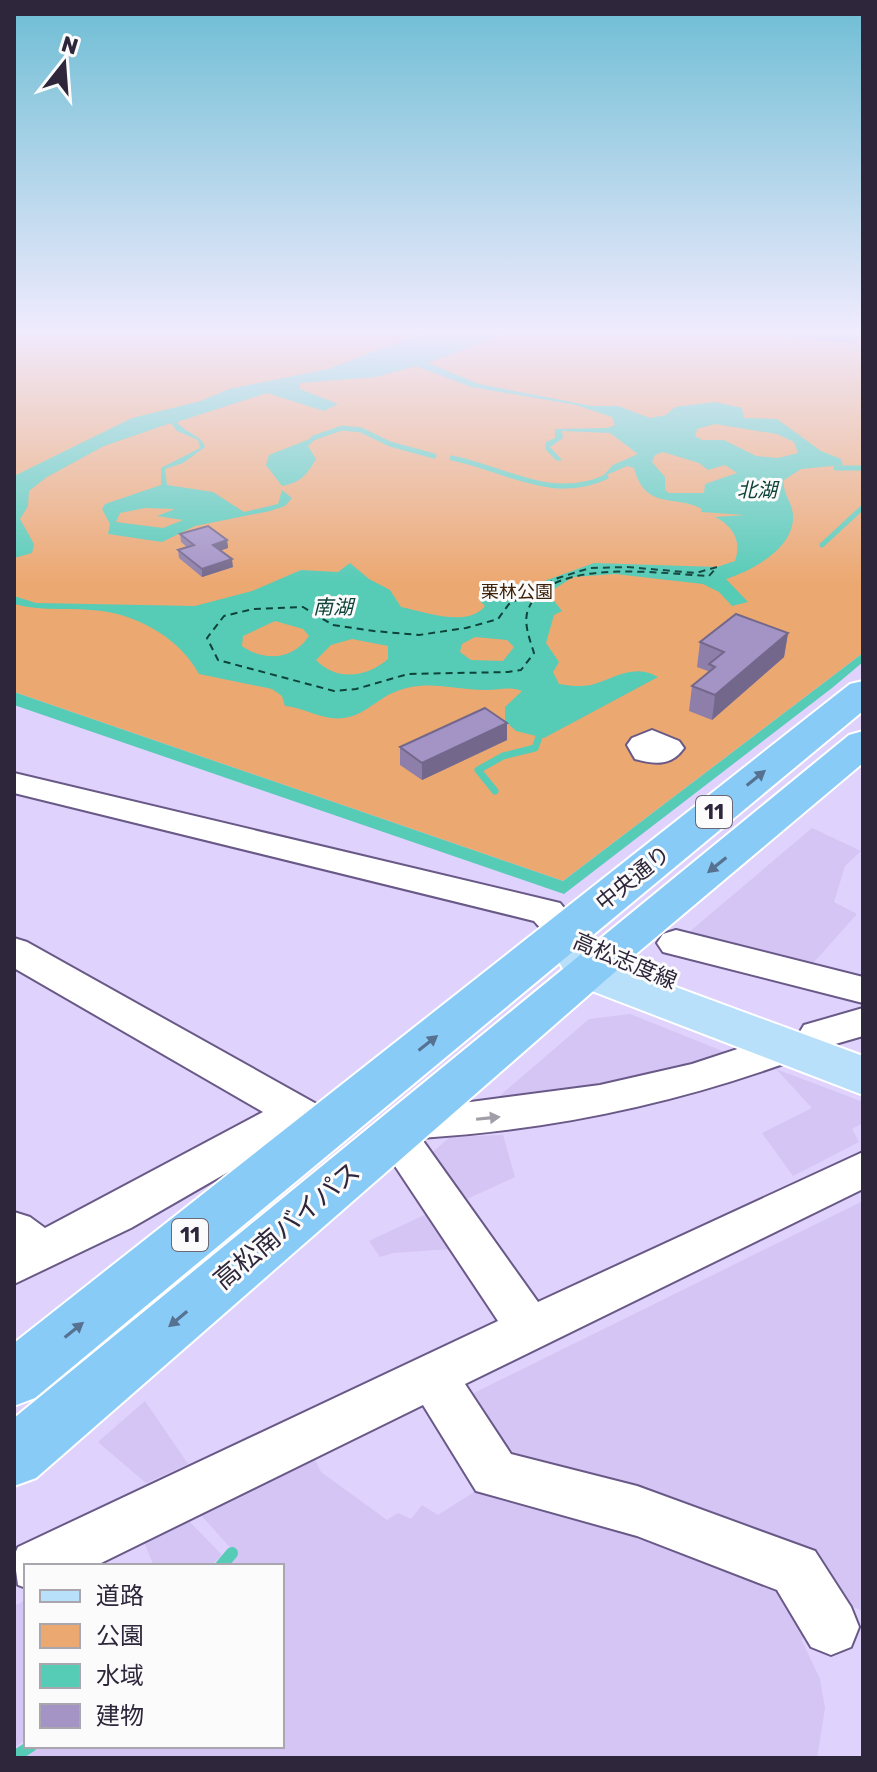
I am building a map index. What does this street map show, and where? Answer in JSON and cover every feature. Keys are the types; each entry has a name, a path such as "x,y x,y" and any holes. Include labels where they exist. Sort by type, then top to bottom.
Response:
{"highway":[{"name":"中央通り","path":"581,964 863,692"},
{"name":"中央通り","path":"323,1127 515,974 581,964 863,743"},
{"name":"高松南バイパス","path":"14,1457 403,1130 581,964"},
{"name":"11","path":"14,1379 323,1127"}],"main road":[{"name":"高松志度線","path":"581,964 800,1042 863,1076"},
{"name":"高松志度線","path":"800,1042 863,1052"}],"street":[{"path":"14,783 547,912 581,964"},
{"path":"676,943 863,990"},
{"path":"14,951 323,1127"},
{"path":"530,1329 403,1130 545,1112 597,1102 863,1022"},
{"path":"23,1249 115,1215 278,1124 323,1127"},
{"path":"41,1564 863,1169"},
{"path":"432,1375 494,1474 637,1511 796,1570 831,1627"}],"shaded area":[{"path":"812,828 861,851 845,866 834,902 857,914 807,970 681,939"},
{"path":"630,1014 730,1054 592,1096 482,1111 589,1019"},
{"path":"776,1069 863,1102 863,1123 852,1129 859,1142 793,1176 762,1133 812,1108"},
{"path":"503,1135 515,1177 454,1205 420,1163 450,1137"},
{"path":"863,1201 863,1611 507,1463 471,1405 472,1394"},
{"path":"435,1210 464,1248 393,1253 380,1257 369,1241"},
{"path":"145,1401 188,1464 146,1483 98,1442"},
{"path":"314,1458 321,1472 387,1520 398,1513 411,1519 422,1505 438,1515 482,1487 634,1528 785,1583 807,1622 802,1641 820,1679 825,1708 817,1758 20,1758 32,1748 284,1748 284,1564 226,1564 235,1553 200,1514"},
{"path":"188,1520 222,1555 212,1564 153,1564 144,1542"},
{"path":"24,1601 24,1740 14,1748 14,1606"}],"green space":[{"name":"栗林公園","path":"14,418 863,418 863,653 563,881 14,692"}],"water":[{"path":"132,418 190,418 177,422 200,440 205,447 183,463 165,469 167,485 213,492 244,512 278,504 282,490 292,498 285,506 195,526 162,542 108,534 110,524 102,509 105,504 161,485 161,468 200,448 198,440 177,431 171,423 104,446 47,477 29,491 28,506 20,519 34,544 32,553 14,558 14,476","holes":["145,508 175,509 157,516 183,520 163,528 116,522 120,513"]},
{"path":"612,418 777,419 821,451 841,459 843,465 801,469 784,480 793,515 787,538 760,563 726,579 748,602 732,606 719,592 703,584 615,574 573,577 548,593 562,611 554,615 546,643 559,662 553,672 559,684 591,685 624,673 640,671 658,677 544,738 516,731 505,721 505,707 522,691 509,688 413,687 388,695 356,715 329,718 285,706 282,696 272,689 199,674 170,640 131,618 102,611 14,604 14,596 36,603 195,606 252,591 301,570 338,572 350,563 369,579 390,590 401,607 457,617 477,613 485,606 480,601 480,594 505,585 536,584 594,563 717,567 735,561 737,547 734,535 727,525 715,517 745,515 701,512 702,509 692,505 653,496 645,490 634,468 627,466 602,477 613,465 638,454 610,433 562,431 563,438 550,447 562,460 557,461 545,449 546,442 555,438 555,429 608,428 615,425","holes":["715,424 777,434 794,442 798,453 778,458 756,456 724,440 702,440 695,436 697,429","663,452 699,463 708,470 725,465 737,473 705,484 704,493 669,493 665,490 665,477 652,462 655,455","275,621 303,629 309,636 295,650 278,656 260,655 242,646 243,636","475,637 507,640 514,647 503,661 471,660 460,652 462,644","352,639 388,646 388,659 362,673 333,672 316,660 331,645"]},
{"path":"320,435 308,446 316,459 309,470 298,480 282,486 266,465 269,455"},
{"path":"863,653 863,662 832,688 564,894 14,705 14,692 563,881"}],"building":[{"path":"208,526 227,540 213,545 232,559 202,569 178,550 194,545 180,534"},
{"path":"736,614 788,633 715,695 692,686 715,667 709,664 724,652 700,642"},
{"path":"485,708 507,723 422,763 400,747"}],"waterway":[{"path":"313,438 342,428 361,430 390,444 434,456"},
{"path":"452,458 548,485 586,484 606,477"},
{"path":"836,468 863,468"},
{"path":"822,545 863,507"},
{"path":"495,791 478,770 503,756 535,748 539,737"},
{"path":"223,1564 232,1553"},
{"path":"14,1757 28,1748"}],"ferry route":[{"path":"627,567 696,573 717,567 709,576 609,572 558,582 540,593 528,610 527,626 534,653 521,670 508,672 408,674 356,689 334,691 218,660 207,638 224,616 253,609 303,607 333,625 374,631 419,635 466,628 498,619 509,604 558,578 590,568 627,567"}],"water label":[{"name":"北湖","path":"757,490"},
{"name":"南湖","path":"333,607"}]}
